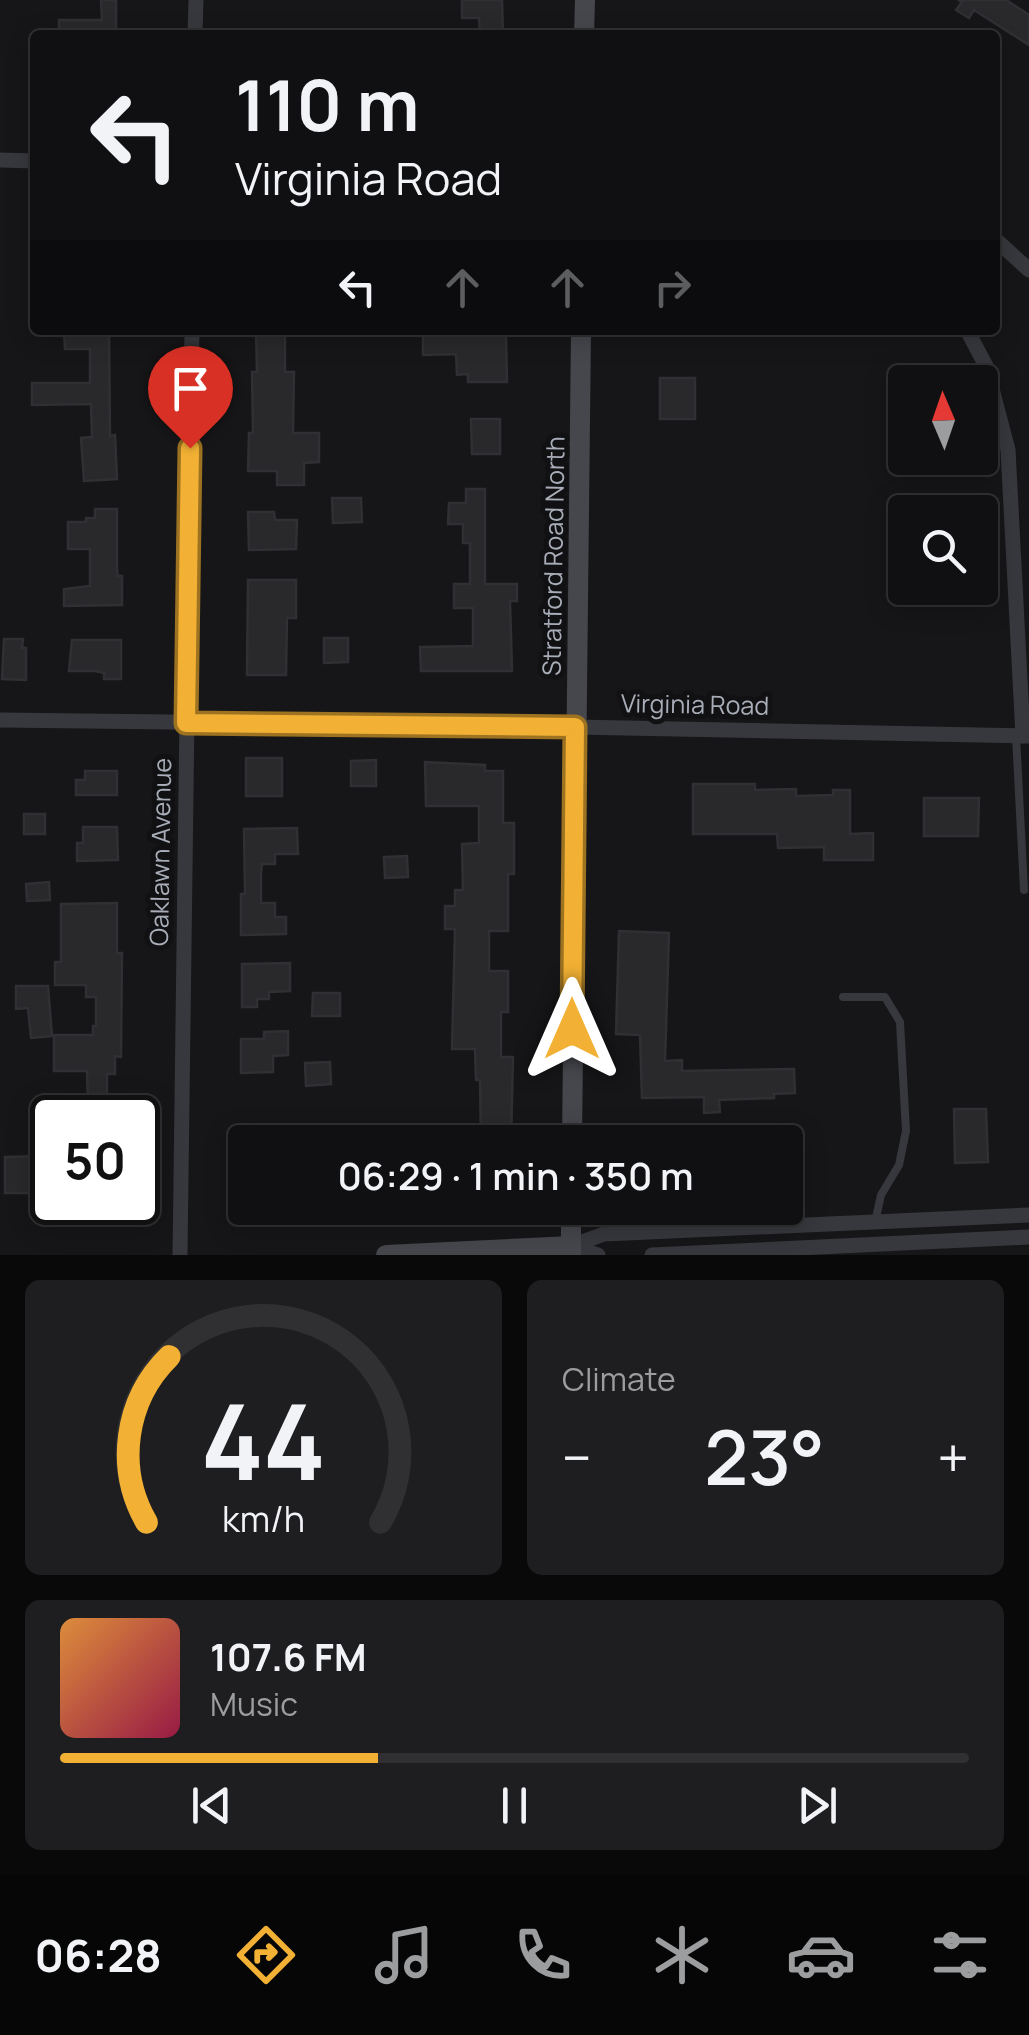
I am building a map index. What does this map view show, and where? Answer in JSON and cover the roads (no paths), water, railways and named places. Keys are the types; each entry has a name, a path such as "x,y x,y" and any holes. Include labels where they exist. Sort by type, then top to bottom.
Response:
{"main road":[{"path":"584,0 584,30"},
{"name":"Stratford Road North","path":"572,1125 581,335"},
{"path":"386,1255 571,1251 571,1225"}],"street":[{"path":"196,0 196,30"},
{"path":"0,160 30,161"},
{"path":"1000,244 1029,270"},
{"name":"Oaklawn Avenue","path":"180,1255 192,335"},
{"path":"970,335 986,366 1001,414 1012,485 1022,736"},
{"path":"1012,485 1029,483"},
{"name":"Virginia Road","path":"0,720 1022,736"},
{"path":"571,1251 604,1234 1029,1215"},
{"path":"652,1255 1029,1237"},
{"path":"571,1251 598,1255"}],"lane":[{"path":"1022,736 1024,890"},
{"path":"843,997 885,997 900,1022 906,1131 898,1164 881,1195 875,1222"}]}
